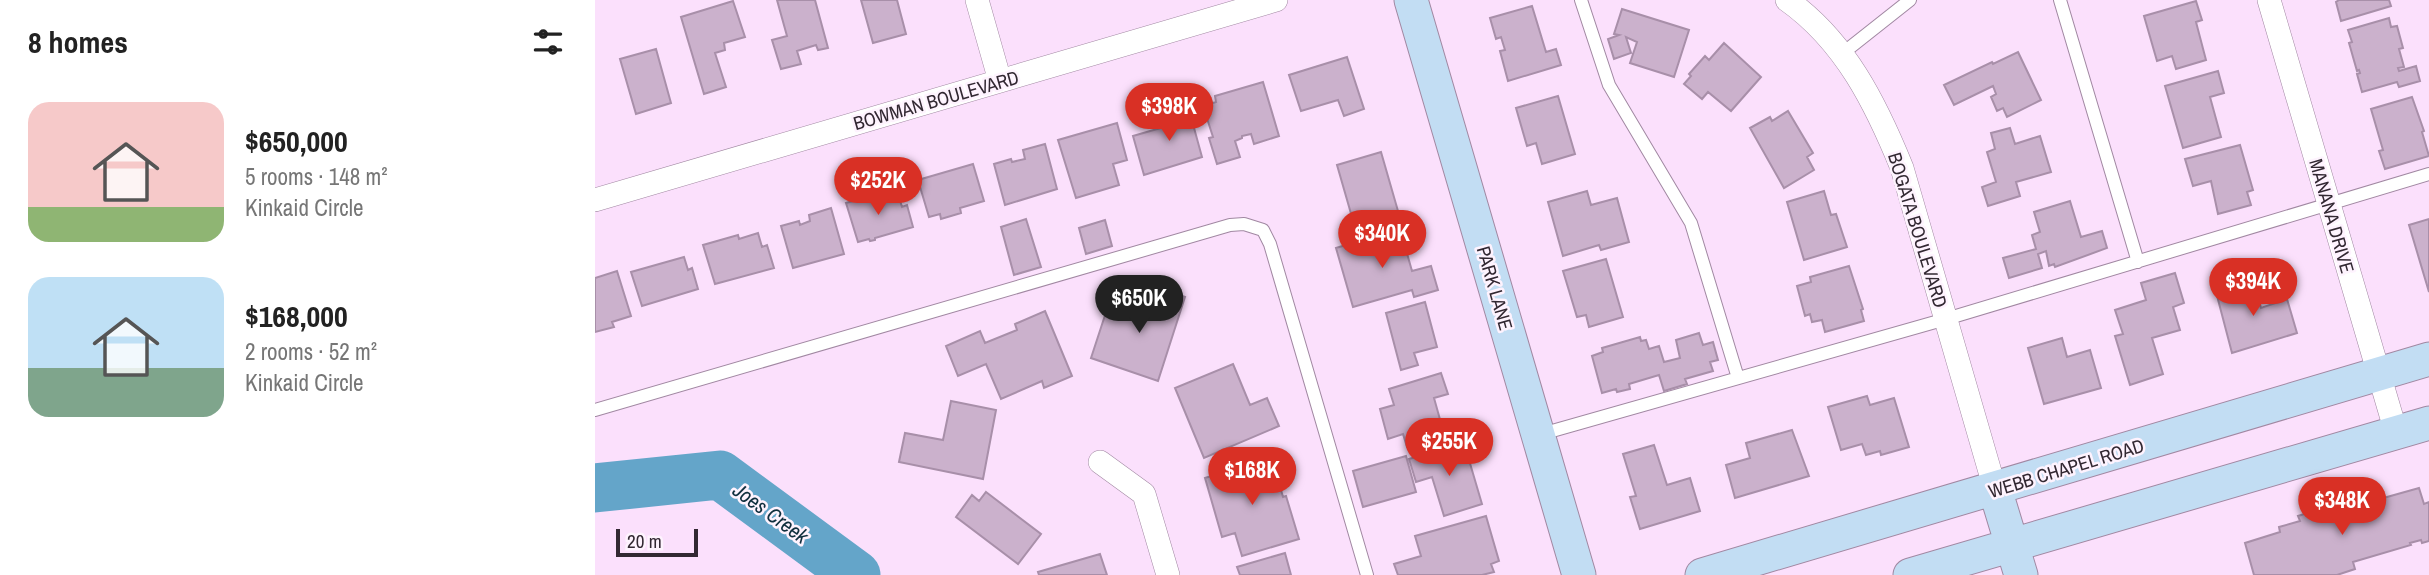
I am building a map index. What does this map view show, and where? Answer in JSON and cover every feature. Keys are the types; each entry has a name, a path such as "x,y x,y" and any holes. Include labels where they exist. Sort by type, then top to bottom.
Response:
{"main road":[{"name":"PARK LANE","path":"1411,0 1579,575"},
{"name":"WEBB CHAPEL ROAD","path":"1702,575 2429,359"},
{"path":"1910,575 2016,560 2429,423"},
{"path":"1995,489 2016,560"}],"street":[{"path":"977,0 1000,81"},
{"name":"BOWMAN BOULEVARD","path":"595,200 1276,0"},
{"name":"BOGATA BOULEVARD","path":"1787,0 1807,14 1843,52 1880,117 1902,168 1995,489"},
{"name":"MANANA DRIVE","path":"2269,0 2396,432"},
{"path":"1100,462 1144,494 1168,575"}],"lane":[{"path":"1581,0 1609,85 1691,223 1738,378"},
{"path":"1843,52 1910,0"},
{"path":"2060,0 2138,262"},
{"path":"1538,435 1946,319 2429,174"},
{"path":"595,410 1230,225 1244,224 1263,230 1270,244 1367,575"}],"building":[{"path":"777,0 815,0 828,48 818,50 816,45 797,51 801,64 781,69 772,40 787,36"},
{"path":"861,0 897,0 906,34 873,43"},
{"path":"2389,0 2391,6 2341,21 2336,2"},
{"path":"733,1 745,37 724,43 725,50 715,53 726,87 704,94 681,17"},
{"path":"2196,1 2202,20 2196,22 2206,60 2176,69 2172,56 2157,61 2144,16"},
{"path":"1532,6 1546,52 1556,49 1561,65 1508,81 1500,51 1505,50 1501,37 1496,39 1490,18"},
{"path":"1622,9 1689,30 1674,77 1630,63 1637,42 1626,37 1631,53 1614,59 1608,39 1619,35 1614,34"},
{"path":"2389,18 2391,27 2397,26 2403,48 2399,49 2404,67 2398,68 2399,71 2416,66 2420,81 2399,87 2397,82 2362,92 2357,74 2360,73 2357,71 2349,43 2352,42 2348,30"},
{"path":"1724,43 1761,77 1731,111 1708,92 1702,99 1684,84 1705,56 1709,60"},
{"path":"656,49 671,103 636,114 620,59"},
{"path":"2018,52 2041,100 2007,117 2003,108 1997,111 1991,97 1996,94 1993,86 1954,105 1944,85"},
{"path":"1347,57 1364,109 1344,116 1338,100 1301,111 1289,75"},
{"path":"2218,71 2224,93 2210,97 2221,137 2183,148 2165,86"},
{"path":"1263,82 1279,136 1254,144 1251,134 1242,136 1235,141 1240,157 1217,164 1209,138 1213,137 1203,106 1216,102 1215,96"},
{"path":"1558,96 1575,154 1542,164 1536,143 1527,146 1516,108"},
{"path":"2412,97 2424,131 2422,132 2429,156 2385,169 2379,151 2383,150 2371,109"},
{"path":"1188,106 1202,157 1144,175 1133,136 1171,125 1167,111"},
{"path":"1788,111 1813,153 1807,157 1814,170 1784,188 1750,128 1770,117 1772,121"},
{"path":"1117,123 1127,160 1113,164 1119,185 1076,198 1058,140"},
{"path":"2010,128 2015,144 2040,136 2051,172 2016,182 2020,196 1988,206 1982,187 1996,182 1987,152 1995,149 1991,133"},
{"path":"1045,144 1057,189 1005,205 994,164 1011,159 1012,162 1025,159 1023,150"},
{"path":"2240,145 2253,190 2247,192 2251,205 2218,214 2211,181 2193,186 2185,159"},
{"path":"1381,152 1398,211 1354,224 1337,165"},
{"path":"973,164 984,201 960,208 961,213 941,219 940,214 929,217 918,180"},
{"path":"1587,191 1591,205 1617,198 1629,242 1601,250 1599,245 1563,256 1548,202"},
{"path":"1824,191 1831,215 1836,214 1847,247 1804,260 1787,202"},
{"path":"878,194 880,199 898,194 902,207 907,205 913,227 875,240 858,242 846,203"},
{"path":"2070,201 2081,237 2102,231 2107,248 2055,267 2054,264 2049,266 2046,251 2038,254 2042,268 2009,278 2003,258 2036,249 2032,235 2040,232 2034,212"},
{"path":"831,208 844,254 793,268 781,226 799,221 800,225 810,221 809,215"},
{"path":"1026,219 1041,267 1014,275 1001,227"},
{"path":"2429,219 2429,292 2409,225"},
{"path":"1105,220 1112,246 1086,254 1079,228"},
{"path":"1400,229 1412,271 1431,266 1438,290 1414,297 1412,290 1353,307 1336,248"},
{"path":"758,233 762,247 767,245 774,268 715,284 703,245 738,235 739,239"},
{"path":"684,257 688,270 692,268 698,289 642,306 631,272"},
{"path":"1606,259 1623,317 1589,327 1586,315 1577,317 1563,271"},
{"path":"1849,266 1863,309 1864,321 1825,332 1822,320 1812,322 1810,314 1805,316 1797,286 1811,282 1810,277"},
{"path":"617,271 631,316 612,322 614,327 595,332 595,278"},
{"path":"2175,273 2184,303 2173,307 2180,330 2152,338 2163,374 2130,385 2115,336 2123,334 2115,310 2146,300 2141,283"},
{"path":"2253,280 2261,308 2287,299 2297,333 2232,353 2216,292"},
{"path":"1161,289 1185,297 1158,381 1091,358 1111,297 1153,311"},
{"path":"1425,302 1437,347 1414,353 1418,365 1401,370 1386,313"},
{"path":"1045,311 1072,376 1044,388 1042,381 1001,399 986,364 958,376 946,346 980,331 985,343 1017,330 1015,324"},
{"path":"1699,333 1703,345 1713,342 1718,360 1710,362 1713,371 1685,379 1687,384 1664,391 1659,375 1629,384 1630,389 1602,393 1592,356 1603,352 1602,348 1640,337 1641,341 1646,340 1649,349 1659,346 1664,362 1680,358 1676,340"},
{"path":"2062,338 2067,357 2090,350 2101,388 2044,404 2028,348"},
{"path":"1233,364 1250,405 1267,398 1279,426 1204,458 1175,388"},
{"path":"1441,373 1448,394 1434,398 1441,423 1437,424 1441,438 1407,447 1403,434 1388,439 1380,409 1394,405 1389,389"},
{"path":"1867,396 1870,405 1894,398 1909,447 1881,455 1880,451 1866,455 1862,444 1841,450 1828,407"},
{"path":"951,401 996,410 983,479 899,462 905,433 943,440"},
{"path":"1792,430 1809,476 1735,498 1726,465 1750,458 1746,443"},
{"path":"1464,443 1482,504 1444,516 1432,477 1416,482 1409,459"},
{"path":"1654,445 1667,485 1690,478 1700,511 1640,529 1630,497 1636,496 1623,454"},
{"path":"1406,456 1416,492 1363,507 1353,471"},
{"path":"1272,458 1299,539 1242,556 1235,533 1222,537 1205,478"},
{"path":"2419,488 2424,504 2429,502 2429,541 2410,543 2411,545 2353,562 2355,569 2337,575 2254,575 2245,543 2280,532 2279,527 2300,521 2298,516 2337,504 2340,514 2356,509 2355,506"},
{"path":"986,492 1041,534 1018,564 956,517 972,495 979,501"},
{"path":"1486,516 1499,561 1491,564 1494,572 1482,575 1398,575 1394,564 1421,556 1415,536"},
{"path":"1285,553 1291,575 1240,575 1237,567"},
{"path":"1100,554 1107,575 1039,575 1038,572"}],"waterway":[{"name":"Joes Creek","path":"595,488 720,475 856,575"}]}
